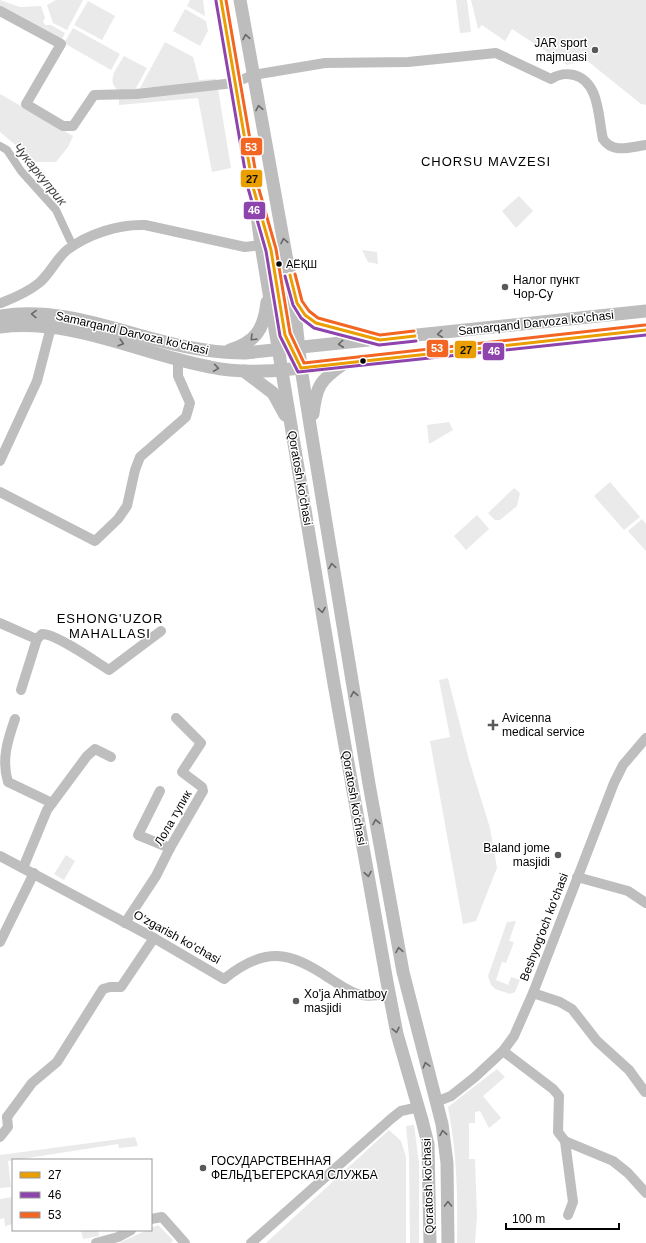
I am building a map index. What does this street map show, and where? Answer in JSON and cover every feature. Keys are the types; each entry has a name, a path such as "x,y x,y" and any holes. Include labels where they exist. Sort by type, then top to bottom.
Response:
{"main road":[{"path":"221,0 253,187 271,250 286,335 296,349"},
{"path":"240,0 293,294 296,349 291,369 310,474 323,511"},
{"name":"Qoratosh ko'chasi","path":"253,187 278,351 291,369 311,431 380,849 406,988 442,1124 447,1163 448,1243"},
{"path":"218,352 242,346 258,333 265,314 268,288"},
{"path":"293,294 302,311 312,321 380,340"},
{"name":"Samarqand Darvoza ko'chasi","path":"1,310 56,315 86,320 161,341 218,352 245,353 278,351 646,311"},
{"name":"Samarqand Darvoza ko'chasi","path":"0,328 29,325 83,332 178,360 209,367 244,371 291,369 343,364 646,330"},
{"path":"157,354 153,351 153,346 156,342 161,341"},
{"path":"311,431 317,387 327,375 343,364"},
{"name":"Qoratosh ko'chasi","path":"291,369 292,433 334,684 397,1034 426,1131 429,1158 430,1243"},
{"path":"244,371 268,388 278,399 292,433"},
{"path":"389,994 406,988"},
{"path":"419,1107 436,1102"}],"street":[{"path":"0,11 61,44 26,104 63,126 73,126 94,95 136,94 234,83 253,75 325,63 408,62 496,53 551,79 563,74 582,78 589,83 594,92 603,139 607,144 614,149 646,146"},
{"path":"1,310 15,298 39,283 67,250 91,237 117,227 145,225 245,247 261,245"},
{"path":"0,461 37,381 51,327"},
{"path":"0,492 95,542 118,519 127,506 135,470 140,456 186,418 190,403 178,376 178,360"},
{"path":"0,623 37,639"},
{"path":"20,690 37,639 42,634 46,634 63,642 109,670 161,631"},
{"name":"Лола тупик","path":"125,923 156,876 203,789 182,772 201,743 176,718"},
{"path":"15,719 3,743 8,782 52,803"},
{"name":"Beshyog'och ko'chasi","path":"436,1102 451,1096 503,1051 519,1026 614,783 623,765 646,738"},
{"path":"23,868 52,803 92,750 99,750 111,757"},
{"path":"160,791 138,835 170,848"},
{"name":"O‘zgarish ko‘chasi","path":"0,856 154,938 224,979 235,970 250,962 270,956 282,956 307,963 347,989 361,995 389,994"},
{"path":"0,942 34,873"},
{"path":"577,877 628,891 646,903"},
{"path":"0,1137 8,1127 4,1115 32,1083 57,1062 103,989 110,987 121,987 154,938"},
{"path":"533,993 560,1002 572,1009 597,1041 629,1070 645,1092"},
{"path":"503,1051 553,1089 559,1096 558,1132 565,1141 613,1161 646,1193"},
{"path":"251,1243 392,1118 402,1111 419,1107"},
{"path":"565,1141 573,1202 568,1215"},
{"path":"152,1219 162,1217 185,1243"},
{"path":"96,1243 118,1237 129,1231"}],"shaded area":[{"path":"0,0 20,7 41,6 45,18 43,21 45,25 51,25 65,33 61,41 0,7"},
{"path":"56,0 83,0 67,30 53,23 47,5"},
{"path":"190,0 203,0 205,16 187,6"},
{"path":"456,0 467,0 471,32 460,33"},
{"name":"JAR sport majmuasi","path":"471,0 646,0 646,105 641,104 585,59 567,65 512,29 505,41 482,25 478,29"},
{"path":"88,1 115,16 102,40 74,25"},
{"path":"185,9 206,21 208,31 200,46 173,31"},
{"path":"73,28 120,54 111,70 64,43"},
{"path":"165,42 193,57 199,80 216,79 216,82 140,88"},
{"path":"124,56 147,68 135,90 119,91 113,83 114,74"},
{"path":"218,89 231,168 212,172 198,98 119,105 119,97"},
{"path":"0,94 73,136 68,147 56,162 36,162 0,132"},
{"path":"519,196 533,211 516,228 502,211"},
{"path":"362,250 377,252 378,264 368,262"},
{"path":"449,422 453,430 429,444 427,425"},
{"path":"610,482 640,517 624,530 594,496"},
{"path":"514,488 520,493 517,506 500,520 495,520 488,513"},
{"path":"477,515 489,529 466,550 454,536"},
{"path":"642,519 646,524 646,551 628,531"},
{"path":"448,678 469,760 490,828 497,868 476,921 463,924 430,741 450,737 439,680"},
{"path":"66,855 75,861 64,880 54,874"},
{"path":"516,921 509,941 514,942 506,963 502,962 496,980 508,985 511,977 520,980 515,992 510,994 495,989 491,985 488,976 507,922"},
{"path":"497,1069 505,1077 483,1096 501,1118 489,1128 480,1111 475,1112 475,1123 469,1123 469,1159 475,1159 477,1216 475,1243 457,1243 456,1175 448,1107"},
{"path":"414,1125 419,1163 419,1243 410,1243 409,1156 406,1126"},
{"path":"389,1130 401,1141 406,1157 406,1243 266,1243"},
{"path":"135,1137 138,1146 119,1148 118,1144 21,1159 12,1159 12,1160 8,1161 11,1187 0,1188 0,1155"},
{"path":"12,1197 12,1224 5,1226 4,1218 0,1219 0,1199"},
{"path":"158,1225 173,1240 171,1243 119,1243 145,1231 152,1231 152,1228"},
{"path":"81,1231 98,1231 99,1236 83,1239"}],"waterway":[{"name":"Чукаркуприк","path":"0,146 7,150 21,171 56,210 70,240"}],"transit line":[{"name":"27","path":"221,0 253,187 271,250 285,335 301,368 646,330"},
{"name":"53","path":"226,0 258,186 276,249 290,333 304,363 645,325"},
{"name":"46","path":"216,1 248,188 266,251 280,336 298,372 646,335"},
{"name":"53","path":"295,274 302,301 309,311 318,318 380,335 414,331"},
{"name":"27","path":"290,275 297,303 305,315 316,323 380,340 415,336"},
{"name":"46","path":"285,276 293,305 301,318 314,328 379,345 416,341"}],"place":[{"name":"JAR sport majmuasi","path":"595,50"},
{"name":"АЁҚШ","path":"279,264"},
{"name":"Налог пункт Чор-Су","path":"505,287"},
{"name":"Avicenna medical service","path":"493,725"},
{"name":"Baland jome masjidi","path":"558,855"},
{"name":"Xo'ja Ahmatboy masjidi","path":"296,1001"},
{"name":"ГОСУДАРСТВЕННАЯ ФЕЛЬДЪЕГЕРСКАЯ СЛУЖБА","path":"203,1168"}],"district":[{"name":"CHORSU MAVZESI","path":"486,161"},
{"name":"ESHONG'UZOR MAHALLASI","path":"110,626"}]}
